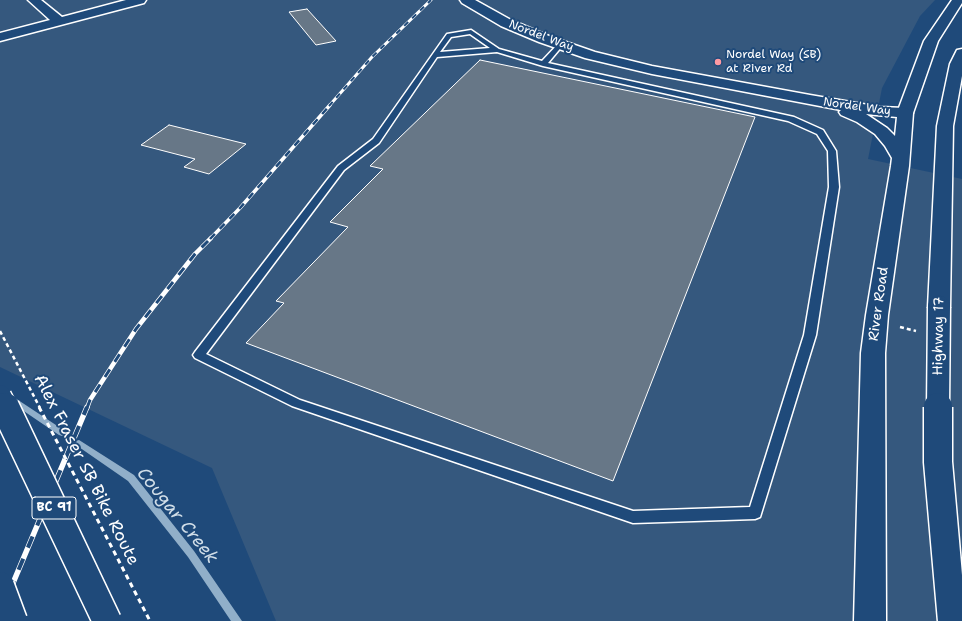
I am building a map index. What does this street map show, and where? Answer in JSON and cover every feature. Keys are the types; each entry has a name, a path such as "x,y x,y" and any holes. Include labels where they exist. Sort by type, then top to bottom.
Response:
{"main road":[{"path":"34,0 60,22"},
{"path":"0,38 140,0"},
{"name":"Nordel Way","path":"466,0 492,6 506,23 562,39 590,55 652,70 810,100 880,112 905,113"},
{"name":"River Road","path":"870,621 873,353 877,316 901,158 905,113 931,41 958,0"},
{"path":"492,6 498,12 550,34 573,41 589,42"},
{"name":"Nordel Way","path":"551,28 562,39"},
{"name":"Nordel Way","path":"619,49 661,59 833,92 881,103 905,113"},
{"name":"Highway 17","path":"952,621 938,462 940,306 945,126 957,64 962,53"},
{"path":"810,100 852,113 863,119 880,131 892,144 901,158"},
{"name":"BC 91","path":"0,396 107,621"},
{"path":"0,586 13,621"}],"lane":[{"path":"471,32 497,50 543,64 791,119 820,132 832,151 834,187 810,335 755,513 633,517 296,403 199,355 341,168 376,141 449,35 471,32"},
{"path":"543,64 562,39"},
{"path":"435,55 497,50"}],"path":[{"name":"Alex Fraser SB Bike Route","path":"0,331 150,621"}],"shaded area":[{"path":"0,0 935,0 920,16 882,88 868,159 962,179 962,621 276,621 212,468 0,367"}],"building":[{"path":"307,9 336,41 316,45 289,12"},
{"path":"480,60 755,117 613,481 246,343 284,303 276,301 348,227 330,222 383,169 370,166"},
{"path":"169,125 246,144 209,174 184,167 195,159 141,145"}],"waterway":[{"name":"Cougar Creek","path":"12,399 62,433"},
{"name":"Cougar Creek","path":"79,443 131,478 191,554 237,621"}],"railway":[{"path":"329,106 372,57 431,0"},
{"path":"210,239 240,208 330,105"},
{"path":"87,408 90,400 136,329 195,254 210,239"},
{"path":"0,614 87,407"}],"place":[{"name":"Nordel Way (SB) at River Rd","path":"718,62"}]}
